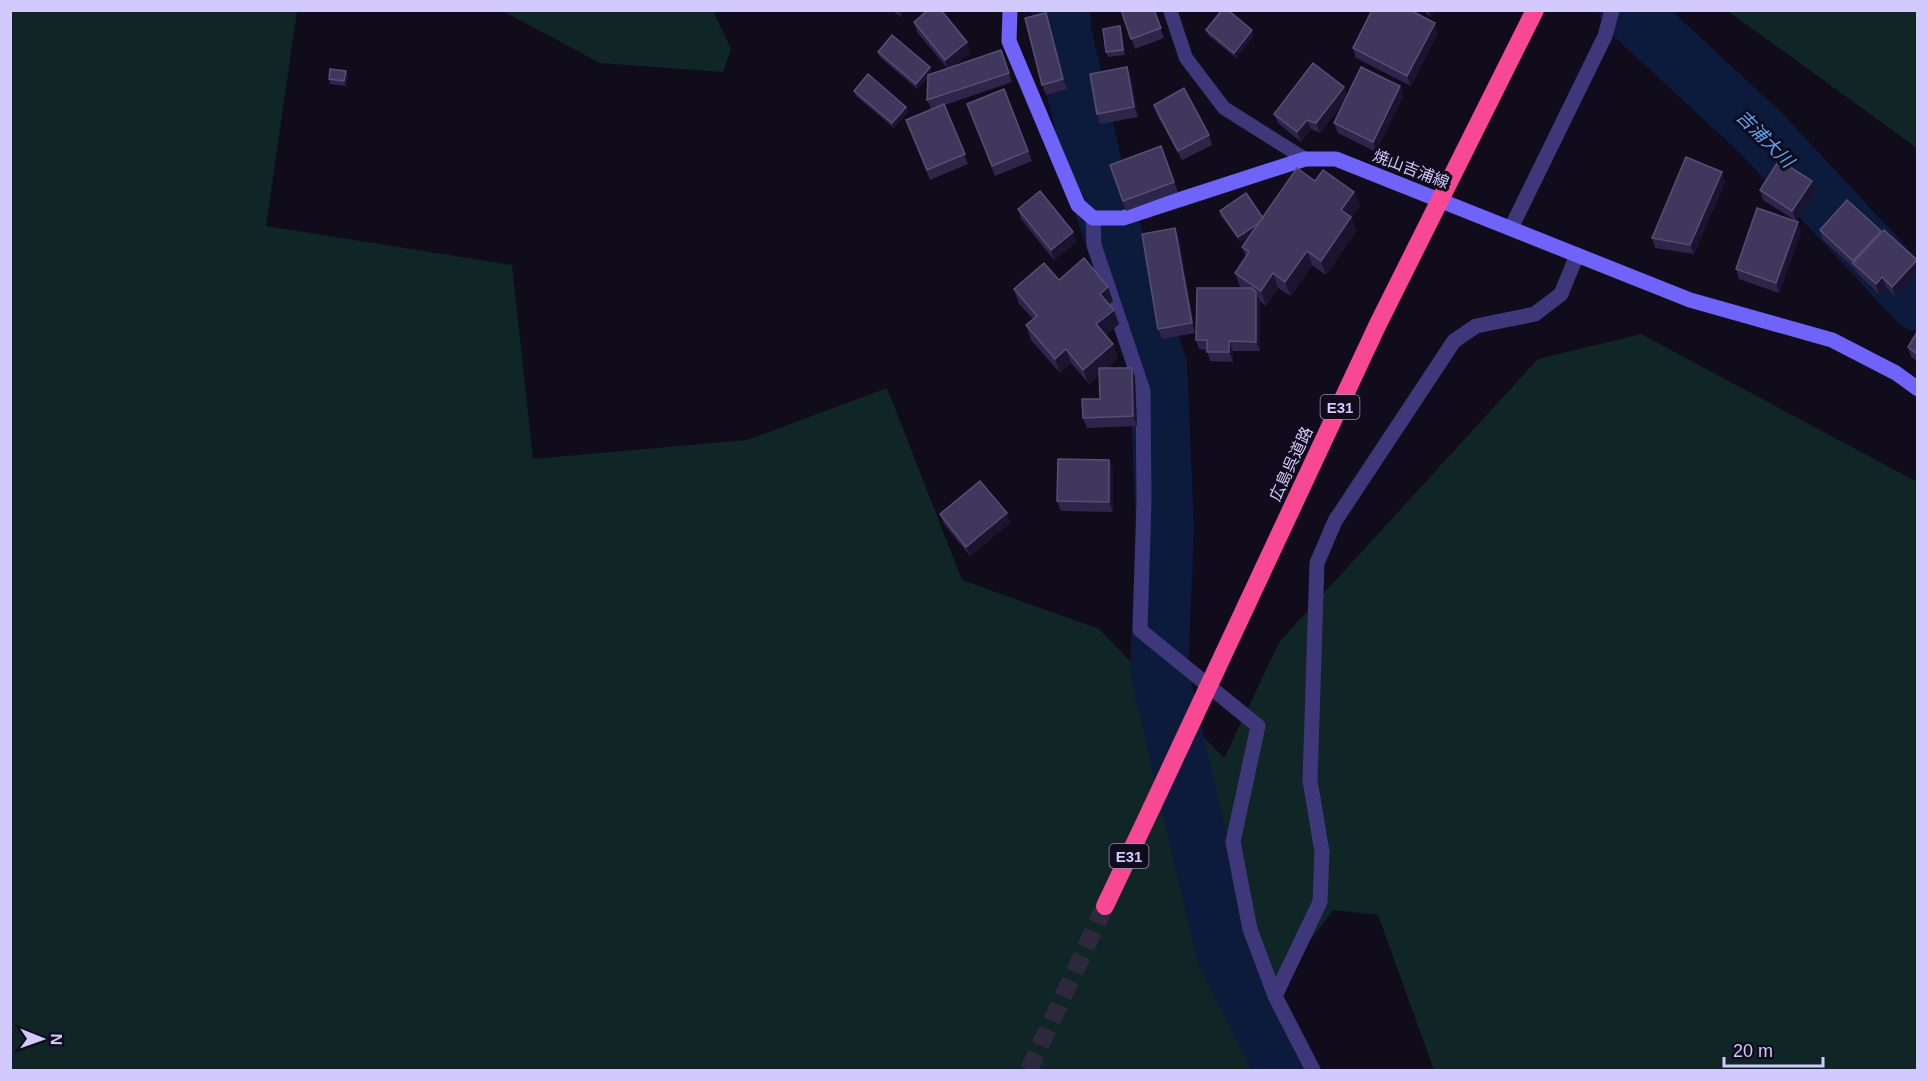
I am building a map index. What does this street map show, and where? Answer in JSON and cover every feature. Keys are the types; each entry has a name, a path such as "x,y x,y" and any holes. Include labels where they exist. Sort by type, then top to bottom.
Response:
{"highway":[{"name":"広島呉道路","path":"1105,906 1378,324 1535,10"}],"main road":[{"path":"1010,10 1009,41 1078,205 1096,218"},
{"name":"焼山吉浦線","path":"1096,218 1123,218 1305,159 1336,159 1690,300 1832,340 1896,373 1917,389"}],"street":[{"path":"1511,228 1605,36 1612,10"},
{"path":"1096,218 1094,245 1143,391 1144,500 1140,630 1258,726 1233,842 1250,929 1275,996 1313,1071"},
{"path":"1275,996 1320,902 1322,852 1310,780 1317,563 1335,521 1454,341 1476,326 1535,314 1561,294 1577,255"}],"lane":[{"path":"1170,10 1186,58 1224,108 1305,159"}],"green space":[{"path":"10,11 297,11 266,226 512,265 533,459 747,440 887,388 962,580 1099,629 1224,758 1280,641 1538,359 1641,334 1917,482 1917,1070 1434,1070 1378,915 1333,910 1242,1032 1265,1070 11,1070"},
{"path":"503,11 713,11 731,49 723,72 600,63"},
{"path":"1728,11 1917,11 1917,148"}],"building":[{"path":"928,10 941,10 967,42 945,60 914,22"},
{"path":"1121,10 1154,10 1161,28 1131,39"},
{"path":"1222,10 1228,10 1252,30 1234,53 1206,30"},
{"path":"1372,10 1410,10 1435,23 1407,76 1353,48"},
{"path":"1046,13 1063,79 1042,85 1025,18"},
{"path":"1120,26 1123,50 1106,52 1103,29"},
{"path":"892,35 930,67 916,84 878,52"},
{"path":"1001,50 1009,73 927,100 928,75"},
{"path":"1313,63 1344,87 1316,123 1307,120 1297,132 1274,114"},
{"path":"1127,67 1134,107 1097,114 1090,74"},
{"path":"1361,67 1400,86 1373,142 1334,123"},
{"path":"330,69 346,71 344,81 329,79"},
{"path":"868,74 906,107 892,123 854,91"},
{"path":"1184,88 1209,135 1178,151 1154,105"},
{"path":"1004,89 1028,151 992,166 967,104"},
{"path":"944,104 965,154 927,170 906,120"},
{"path":"1161,146 1174,182 1123,201 1110,165"},
{"path":"1686,157 1722,172 1690,245 1652,238"},
{"path":"1779,160 1812,181 1792,211 1760,190"},
{"path":"1297,168 1315,181 1323,170 1354,192 1341,210 1351,217 1321,261 1307,251 1285,282 1273,273 1261,291 1235,273 1249,252 1242,247"},
{"path":"1040,191 1073,232 1051,250 1018,209"},
{"path":"1246,193 1263,218 1238,237 1220,211"},
{"path":"1847,200 1881,231 1853,261 1820,230"},
{"path":"1757,208 1798,222 1776,283 1736,269"},
{"path":"1175,228 1192,323 1158,329 1142,234"},
{"path":"1884,230 1917,260 1892,287 1882,277 1876,284 1853,263"},
{"path":"1084,258 1108,287 1100,294 1114,310 1096,324 1113,344 1083,370 1066,349 1055,359 1026,325 1037,316 1014,289 1044,263 1059,280"},
{"path":"1197,288 1252,288 1256,292 1256,342 1229,341 1229,352 1207,352 1207,340 1196,340"},
{"path":"1917,332 1917,354 1908,347"},
{"path":"1099,368 1132,368 1133,416 1083,418 1082,399 1100,399"},
{"path":"1058,459 1109,460 1109,502 1057,501"},
{"path":"980,481 1007,513 966,547 940,514"}],"waterway":[{"path":"1061,10 1062,31 1101,200 1158,365 1165,529 1159,671 1224,950 1283,1070"},
{"name":"吉浦大川","path":"1628,10 1761,133 1918,302"}],"tunnel":[{"path":"1029,1070 1105,906"}]}
